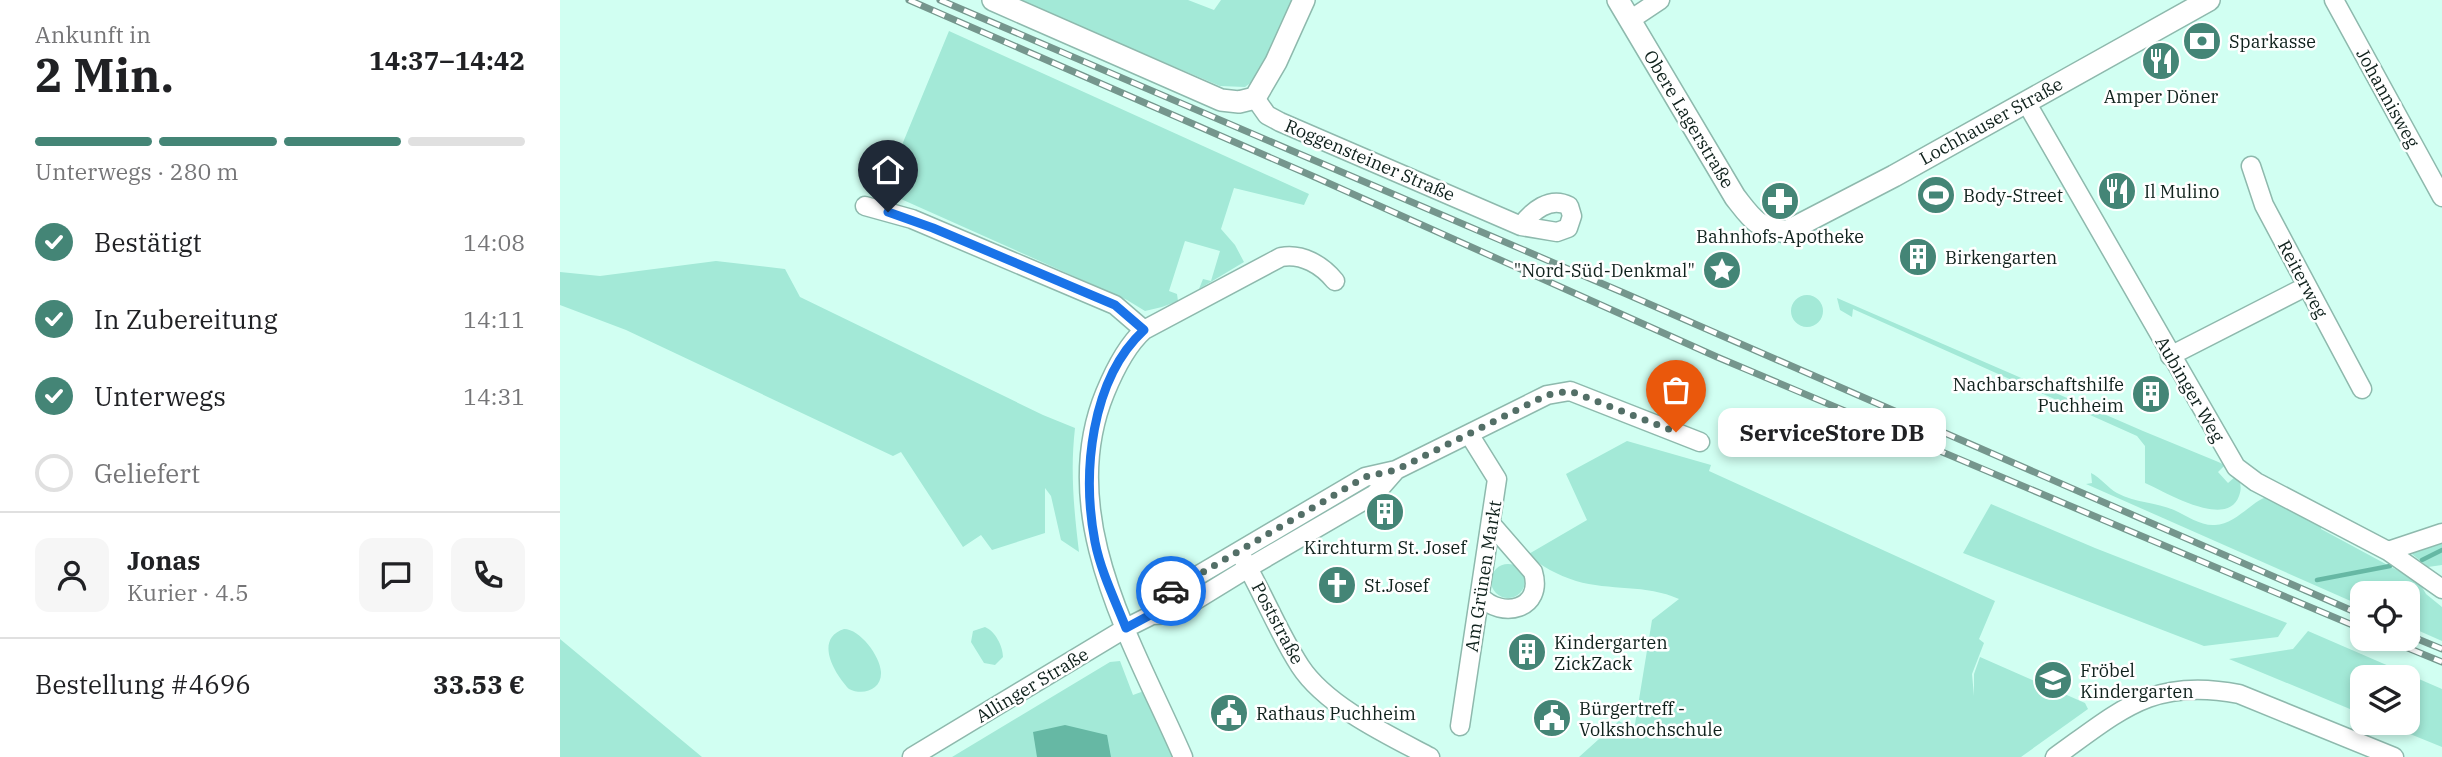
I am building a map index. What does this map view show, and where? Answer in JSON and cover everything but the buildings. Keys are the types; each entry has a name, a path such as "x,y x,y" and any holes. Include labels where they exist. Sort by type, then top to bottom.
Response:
{"street":[{"path":"993,0 1221,100 1238,102 1255,98 1276,62 1304,0"},
{"name":"Obere Lagerstraße","path":"1618,0 1735,197 1758,224 1770,230"},
{"path":"1630,20 1660,0"},
{"name":"Lochhauser Straße","path":"1770,230 1786,232 1807,223 2209,0"},
{"name":"Johannisweg","path":"2334,0 2442,197"},
{"name":"Roggensteiner Straße","path":"1255,98 1267,115 1280,122 1521,226"},
{"name":"Aubinger Weg","path":"2026,103 2236,467 2256,482 2401,559 2442,589"},
{"name":"Reiterweg","path":"2251,166 2264,205 2362,389"},
{"path":"865,206 912,219 1115,305 1144,330"},
{"path":"1183,757 1111,592 1095,543 1089,483 1100,405 1112,375 1135,338 1144,330 1281,257 1291,255 1303,258 1326,270 1335,281"},
{"path":"2171,356 2307,286"},
{"name":"Allinger Straße","path":"1152,614 1163,596 1365,477 1396,470 1537,399 1570,391 1700,442"},
{"name":"Am Grünen Markt","path":"1460,726 1497,479 1469,434"},
{"name":"Allinger Straße","path":"912,757 1126,628 1152,614 1173,614 1375,494 1396,470"},
{"path":"1480,596 1488,604 1498,608 1515,608 1526,604 1535,593 1533,572 1492,525"},
{"path":"2401,559 2442,533"},
{"name":"Poststraße","path":"1239,551 1301,667 1324,693 1430,757"},
{"path":"2055,757 2126,707 2161,692 2183,688 2239,694 2394,757"}],"shaded area":[{"path":"1017,0 1188,0 1214,10 1221,0 1292,0 1257,78 1245,87 1220,86"},
{"path":"949,31 1309,194 1304,205 1234,188 1221,229 1235,245 1244,262 1199,289 1203,279 1211,281 1220,251 1185,241 1169,291 1177,294 1178,301 1145,311 1127,300 883,191"},
{"path":"716,261 785,269 800,297 1075,428 1074,506 1079,552 1061,540 1051,496 1045,488 1045,533 992,550 981,535 963,547 901,452 893,456 626,330 560,305 560,272 600,276"},
{"path":"1807,295 1819,299 1823,311 1819,323 1807,327 1795,323 1791,311 1795,299"},
{"path":"1837,298 2225,465 2218,472 2228,483 2236,476 2240,485 2239,496 2232,506 2209,509 2180,500 2145,483 2145,446 2137,436 1853,309 1852,317 1840,310"},
{"path":"1627,441 1711,465 1709,471 1995,601 1979,639 1984,643 1972,674 1974,696 1974,674 1980,657 2085,703 2088,709 2021,757 1579,757 1619,721 1634,730 1652,620 1679,599 1654,591 1576,581 1550,570 1527,555 1587,520 1566,474"},
{"path":"2091,473 2124,496 2167,507 2210,525 2233,519 2269,496 2276,497 2322,524 2321,529 2417,581 2350,581 2350,601 2086,484 2092,483"},
{"path":"1991,504 2287,623 2278,637 2204,646 1963,553"},
{"path":"2442,537 2442,565 2428,567 2407,550"},
{"path":"1508,564 1520,569 1525,581 1520,593 1508,598 1496,593 1491,581 1496,569"},
{"path":"2420,584 2426,594 2442,607 2442,641 2420,631"},
{"path":"985,627 995,635 1002,648 1003,657 995,665 984,663 971,642 973,631"},
{"path":"844,629 862,638 877,659 880,678 871,690 860,692 849,689 833,666 828,648 830,640"},
{"path":"2308,631 2387,665 2350,665 2350,709 2229,659 2293,649"},
{"path":"560,639 702,757 560,757"},
{"path":"1120,661 1133,695 1144,691 1174,757 952,757 1110,662"},
{"path":"2420,679 2442,689 2442,747 2412,735 2420,735"},
{"path":"1065,725 1107,735 1111,757 1037,757 1033,732"}],"waterway":[{"path":"2422,560 2442,550"},
{"path":"2317,580 2390,566"}],"railway":[{"path":"909,0 1717,357 2350,624"},
{"path":"940,0 1624,293 2350,610"},
{"path":"2420,640 2442,649"},
{"path":"2415,651 2442,662"}],"way so far":[{"path":"1171,591 1365,477 1396,470 1520,406 1547,395 1570,391 1676,432"}],"place":[{"name":"Sparkasse","path":"2202,41"},
{"name":"Amper Döner","path":"2161,61"},
{"name":"Il Mulino","path":"2117,191"},
{"name":"Body-Street","path":"1936,195"},
{"name":"Bahnhofs-Apotheke","path":"1780,201"},
{"name":"Birkengarten","path":"1918,257"},
{"name":"\"Nord-Süd-Denkmal\"","path":"1722,270"},
{"name":"Nachbarschaftshilfe Puchheim","path":"2151,394"},
{"name":"ServiceStore DB","path":"1676,432"},
{"name":"Kirchturm St. Josef","path":"1385,512"},
{"name":"St.Josef","path":"1337,585"},
{"name":"Kindergarten ZickZack","path":"1527,652"},
{"name":"Fröbel Kindergarten","path":"2053,680"},
{"name":"Rathaus Puchheim","path":"1229,713"},
{"name":"Bürgertreff - Volkshochschule","path":"1552,718"}],"route":[{"path":"888,212 912,219 1115,305 1144,330 1135,338 1112,375 1100,405 1091,457 1089,500 1102,569 1126,628 1152,614 1163,596 1171,591"}]}
